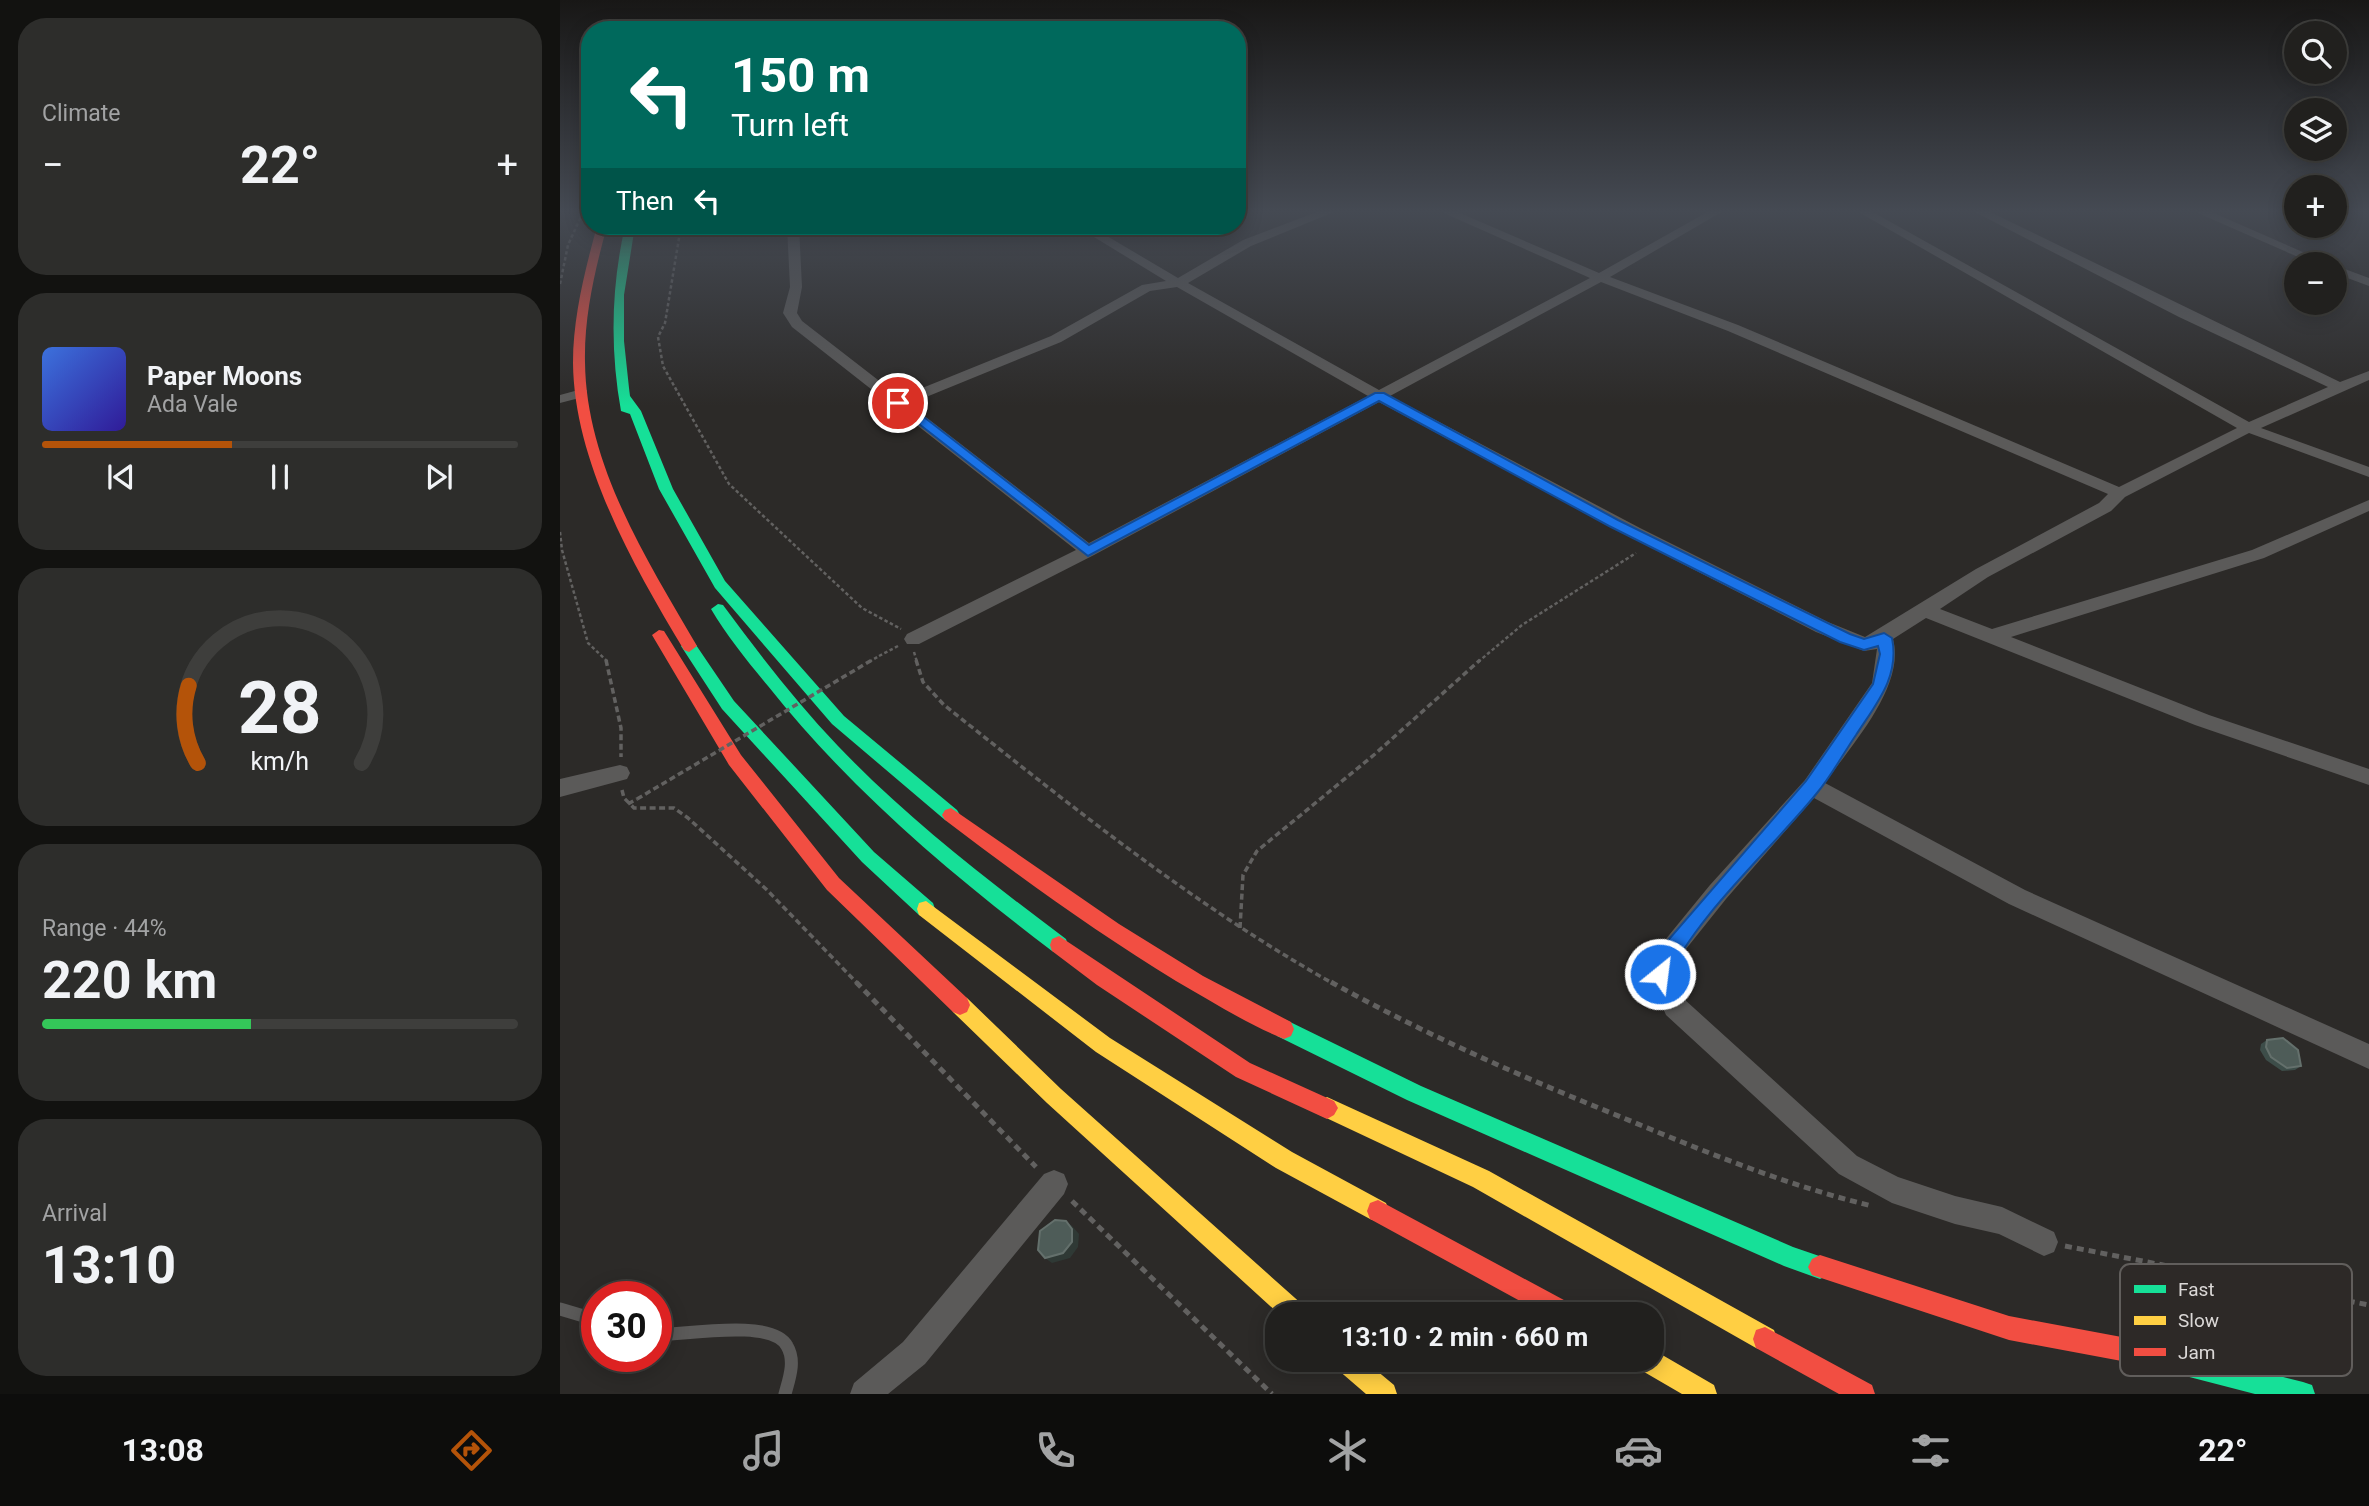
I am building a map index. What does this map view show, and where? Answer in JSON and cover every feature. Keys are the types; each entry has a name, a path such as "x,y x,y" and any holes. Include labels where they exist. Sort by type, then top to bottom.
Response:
{"main road":[{"path":"591,275 586,295 581,387 594,448 607,488 663,605 728,705 868,857 939,920 1104,1045 1284,1160 1545,1302"},
{"path":"621,275 617,296 622,393 644,471 672,533 707,593 757,665 819,739 879,800 975,883 1104,979 1243,1070 1481,1179 1863,1394"},
{"path":"622,393 635,411 666,489 720,584 829,710 951,815 1032,877 1146,954 1248,1012 1414,1093 1792,1258 2009,1328 2120,1349"},
{"path":"607,488 608,519 633,581"},
{"path":"650,620 735,760 833,884 1044,1087 1283,1302"},
{"path":"1664,1370 1705,1394"},
{"path":"1360,1372 1385,1394"},
{"path":"2235,1376 2303,1394"}],"street":[{"path":"795,275 796,287 790,313 797,324 1088,551"},
{"path":"1165,275 1380,396 1652,542 1845,638 1864,644 1884,638 1982,573 2105,507 2119,493 2248,428 2369,375"},
{"path":"898,403 1056,339 1105,314 1146,288 1178,283 1192,275"},
{"path":"1595,275 1733,328 2119,493"},
{"path":"912,639 1088,551 1604,275"},
{"path":"1975,275 2248,428 2369,472"},
{"path":"2105,275 2341,388"},
{"path":"2352,275 2369,282"},
{"path":"560,388 581,387"},
{"path":"560,398 581,387"},
{"path":"1992,636 2258,554 2369,505"},
{"path":"1925,610 2202,720 2369,778"},
{"path":"1884,638 1888,654 1881,685 1812,786 1664,960 1660,974 1664,988 1675,1007 1848,1165 1892,1189 1955,1210 2002,1221 2044,1242"},
{"path":"560,788 620,773"},
{"path":"1812,786 1896,837 2071,926 2369,1057"},
{"path":"865,1394 914,1353 1054,1184"}],"lane":[{"path":"560,1309 581,1315"},
{"path":"672,1335 689,1336 735,1328 770,1335 785,1342 791,1351 792,1366 785,1394"}],"path":[{"path":"673,275 666,323 658,337 663,366 729,484 862,608 895,623 912,639 915,664 923,682 944,705 1124,848 1240,928 1370,1004 1495,1066 1728,1161 1874,1206"},
{"path":"560,532 580,621 588,643 608,662 614,685 621,728 622,792 628,804 638,809 674,808 766,889 1054,1184 1272,1394"},
{"path":"1240,928 1243,875 1257,851 1375,754 1445,689 1522,625 1652,542"},
{"path":"628,804 879,656"},
{"path":"2044,1242 2156,1264"}],"building":[{"path":"2283,1038 2298,1050 2301,1066 2287,1068 2271,1057 2266,1047 2267,1040"},
{"path":"1055,1220 1066,1221 1072,1229 1072,1242 1063,1253 1045,1258 1038,1250 1040,1231"}],"traffic: fast":[{"path":"621,275 618,341 627,411"},
{"path":"622,393 635,411 666,489 720,584 838,720 951,815"},
{"path":"718,609 793,707 874,792 962,870 1059,945"},
{"path":"689,646 728,705 868,857 926,909"},
{"path":"1284,1029 1414,1093 1792,1258 1820,1267"},
{"path":"2233,1376 2303,1394"}],"traffic: slow":[{"path":"926,909 1103,1045 1284,1160 1378,1211"},
{"path":"960,1005 1054,1096 1283,1302"},
{"path":"1327,1108 1481,1179 1765,1339"},
{"path":"1664,1370 1705,1394"},
{"path":"1360,1372 1385,1394"}],"traffic: jam":[{"path":"590,275 581,328 579,363 581,396 589,433 601,471 634,548 689,646"},
{"path":"659,635 735,760 833,884 960,1005"},
{"path":"951,815 1071,903 1154,957 1284,1029"},
{"path":"1059,945 1104,979 1243,1070 1327,1108"},
{"path":"1378,1211 1545,1302"},
{"path":"1820,1267 2009,1328 2120,1349"},
{"path":"1765,1339 1863,1394"}],"route":[{"path":"898,403 1088,551 1380,396 1499,463 1614,523 1845,638 1864,644 1884,638 1888,654 1881,685 1812,786 1718,892 1664,960 1660,974"}]}
